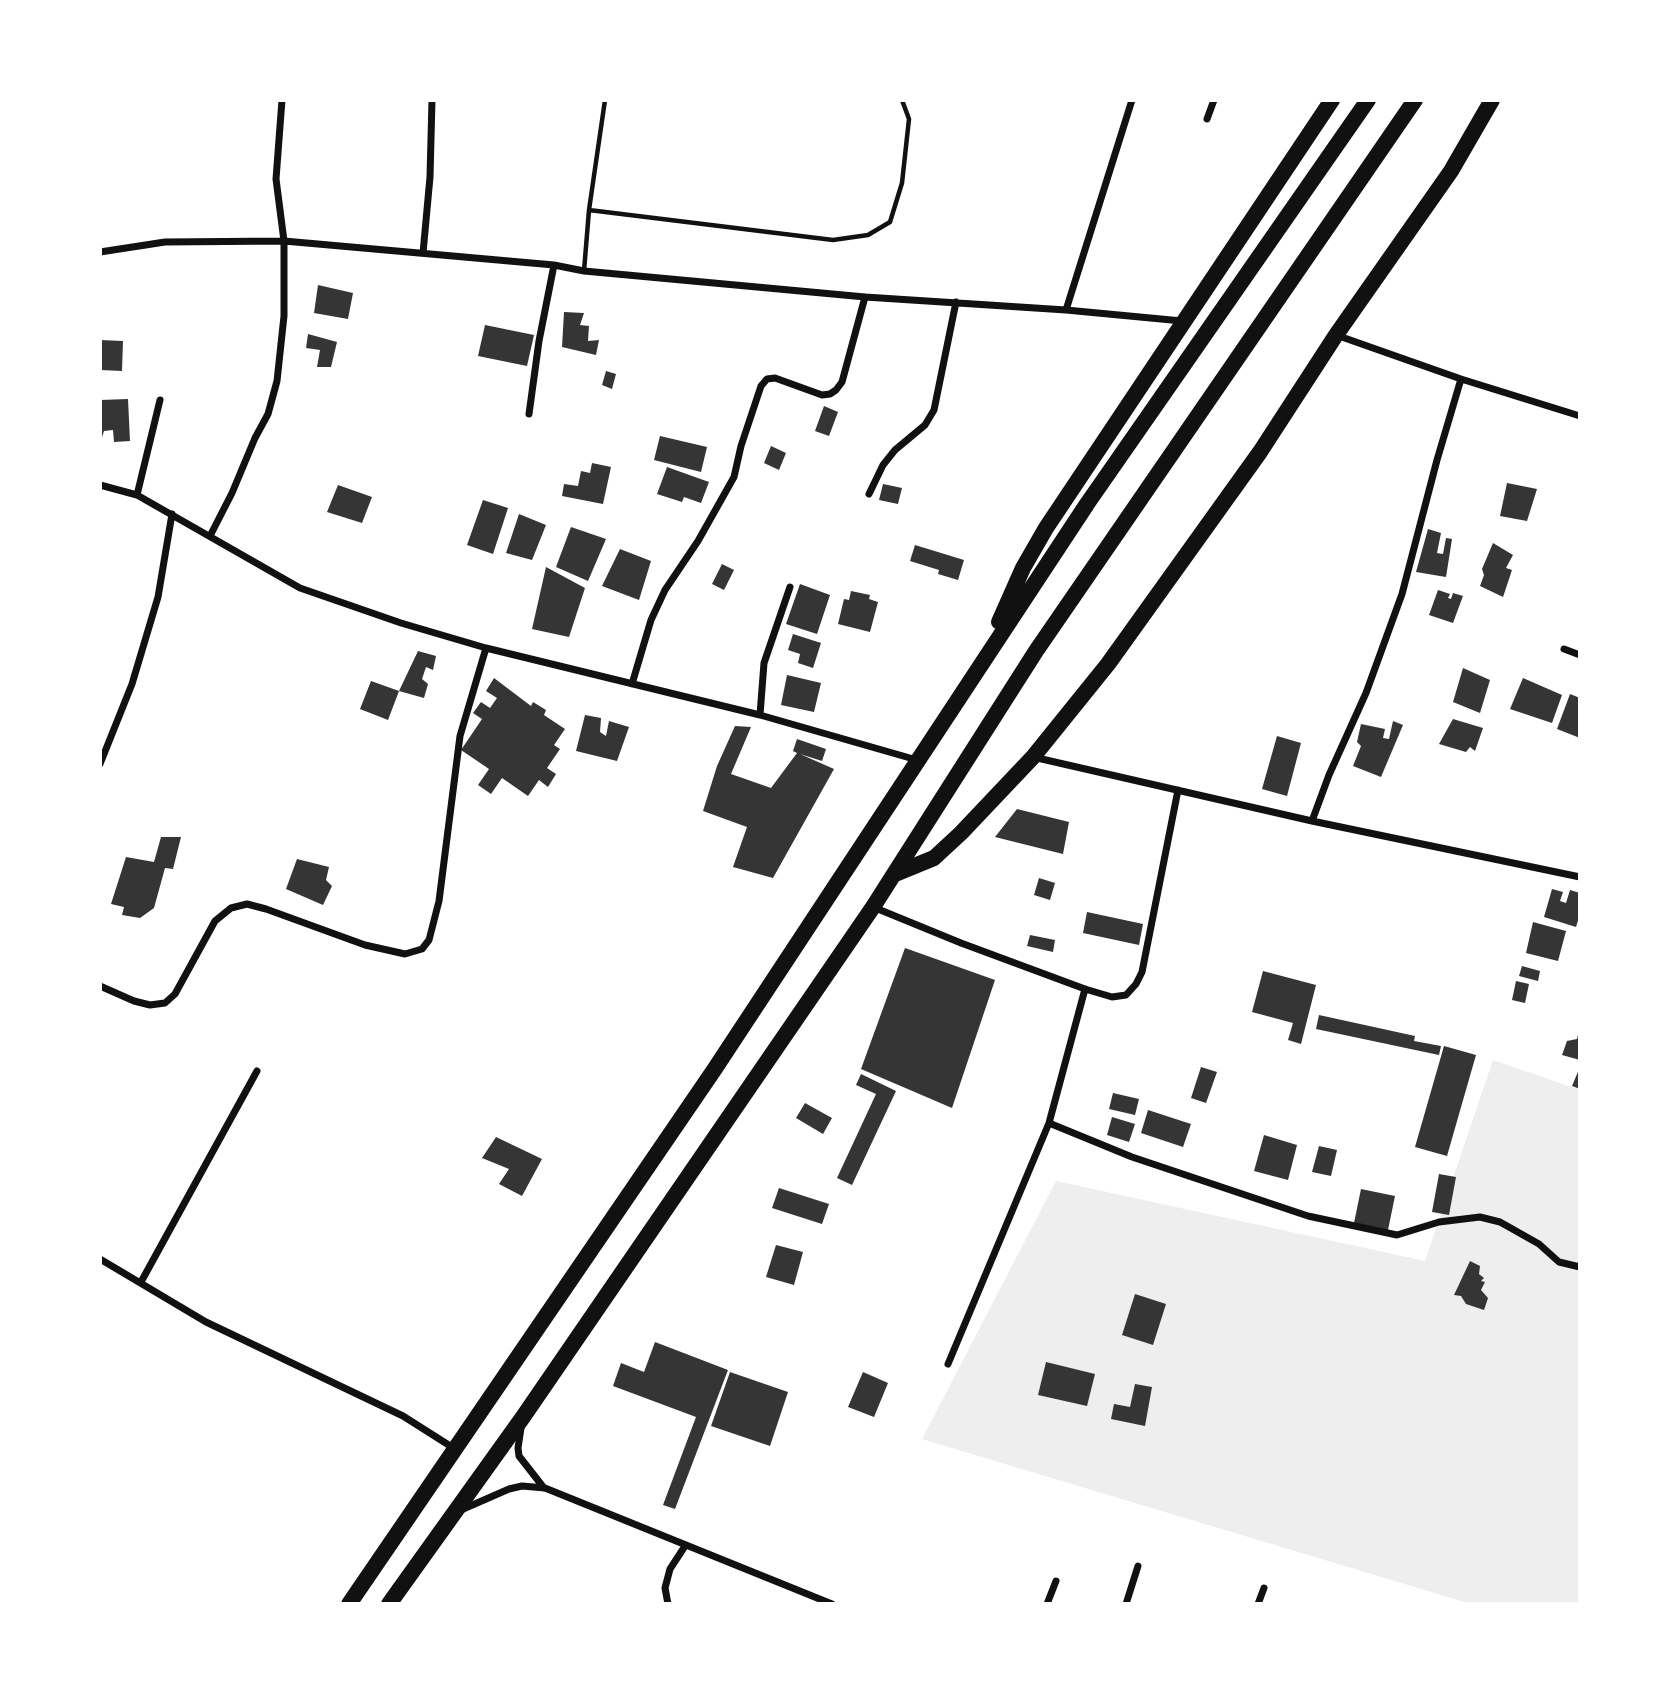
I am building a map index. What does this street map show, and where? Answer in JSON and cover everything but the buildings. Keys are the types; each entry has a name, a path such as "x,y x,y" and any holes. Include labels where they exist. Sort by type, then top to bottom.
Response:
{"highway":[{"path":"984,659 1023,568 1040,538 1182,321 1332,100"},
{"path":"349,1604 714,1070 1087,503 1368,100"},
{"path":"389,1604 523,1417 873,907 1036,651 1415,100"},
{"path":"895,874 934,858 1033,757 1108,664 1260,452 1336,335 1451,172 1492,100"}],"street":[{"path":"210,536 232,494 273,398 284,316 284,241 276,178 282,100"},
{"path":"423,253 430,177 432,100"},
{"path":"1066,310 1132,100"},
{"path":"1207,119 1213,100"},
{"path":"100,252 165,242 284,241 864,297 1147,316 1182,321"},
{"path":"529,414 554,265"},
{"path":"632,684 651,620 665,590 698,541 734,477 741,446 761,386 768,379 775,378 822,395 835,390 842,382 864,297"},
{"path":"869,494 883,465 895,450 925,425 934,410 956,302"},
{"path":"1336,335 1461,379 1580,416"},
{"path":"1312,821 1329,775 1366,693 1402,594 1461,379"},
{"path":"137,495 160,400"},
{"path":"100,485 137,495 172,513 300,588 401,624 486,648 760,715 917,760"},
{"path":"100,764 132,684 158,597 172,513"},
{"path":"760,715 764,663 790,587"},
{"path":"100,986 134,1002 150,1005 165,1003 175,993 215,921 231,908 247,904 365,945 405,954 422,949 429,940 439,901 460,736 486,648"},
{"path":"1564,649 1580,655"},
{"path":"1033,757 1312,821 1580,877"},
{"path":"873,907 1085,989 1112,997 1126,995 1142,972 1178,790"},
{"path":"948,1364 1049,1122 1085,989"},
{"path":"141,1282 257,1071"},
{"path":"1049,1122 1132,1157 1308,1216 1397,1235 1439,1222 1480,1217 1500,1222 1539,1244 1559,1262 1580,1267"},
{"path":"100,1259 205,1322 402,1416 456,1449"},
{"path":"523,1417 519,1456 545,1488"},
{"path":"453,1513 482,1503 509,1489 522,1486 545,1488 832,1604"},
{"path":"668,1604 665,1588 670,1569 685,1546"},
{"path":"1126,1604 1138,1566"},
{"path":"1047,1604 1056,1581"},
{"path":"1258,1604 1264,1588"}],"lane":[{"path":"584,271 589,210 605,100"},
{"path":"589,210 834,240 868,235 890,222 902,183 909,119 902,100"}],"shaded area":[{"path":"1493,1060 1580,1090 1580,1604 1471,1604 922,1439 1056,1181 1425,1261"}]}
